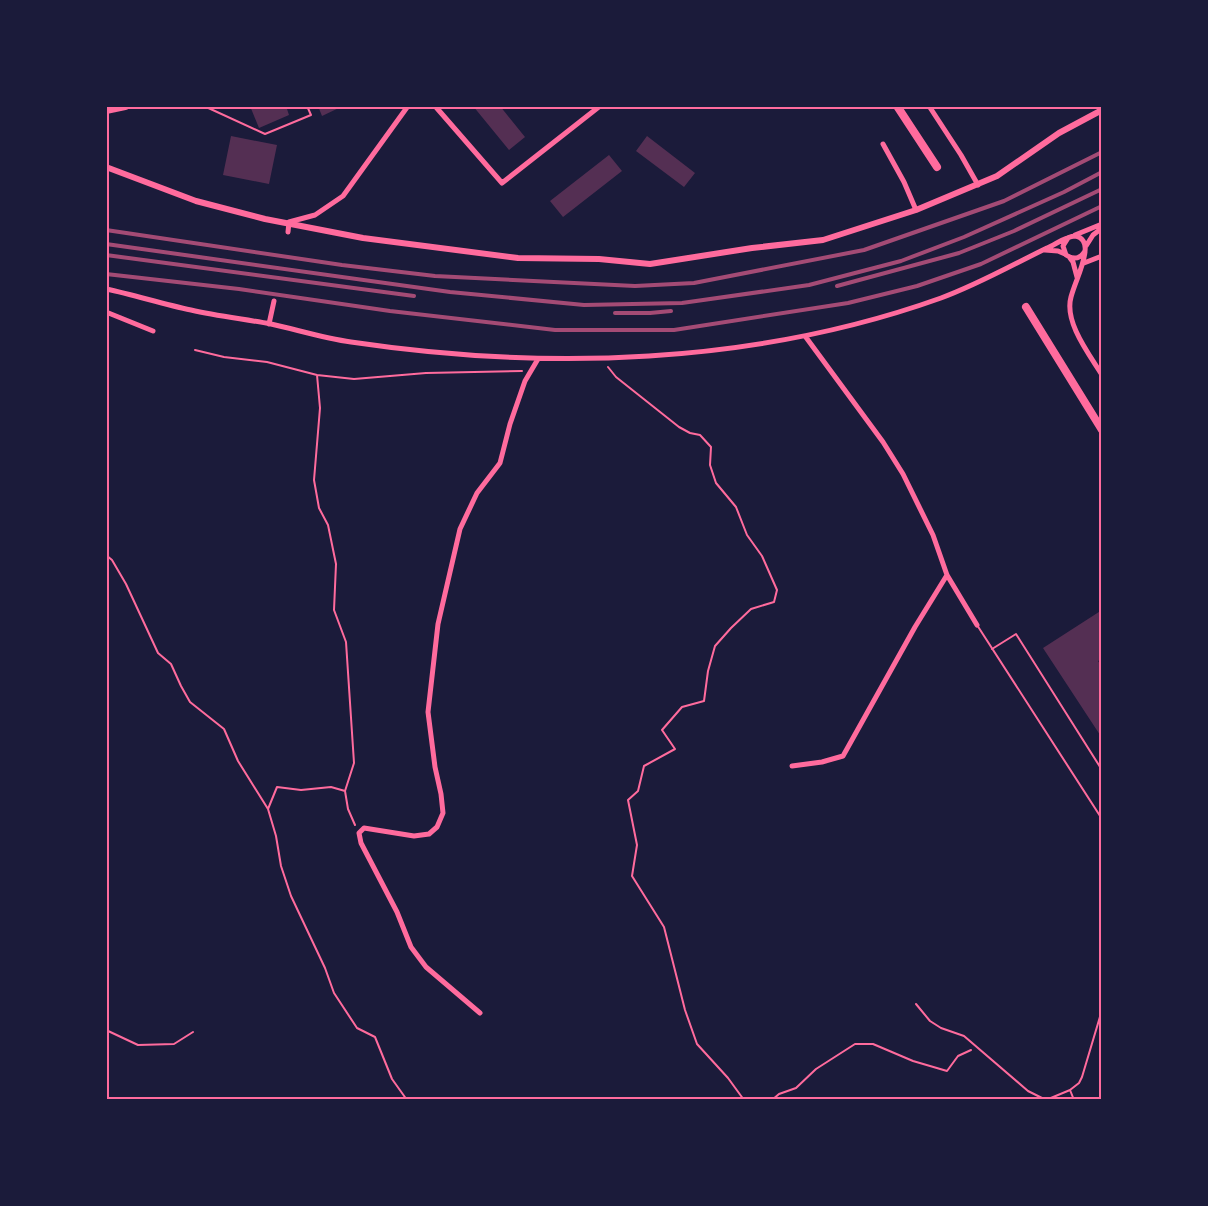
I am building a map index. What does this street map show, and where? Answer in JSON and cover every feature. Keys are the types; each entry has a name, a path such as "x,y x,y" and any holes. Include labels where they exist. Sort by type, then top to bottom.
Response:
{"main road":[{"path":"106,110 125,106"},
{"path":"897,106 937,167"},
{"path":"1026,308 1101,430"}],"street":[{"path":"289,222 315,215 342,196 408,106"},
{"path":"435,106 502,183 600,106"},
{"path":"929,106 978,185"},
{"path":"106,167 196,201 265,219 363,238 518,258 599,259 650,264 752,248 823,240 916,210 997,176 1059,133 1101,110"},
{"path":"883,144 916,210"},
{"path":"288,232 289,222"},
{"path":"106,289 187,309 348,342 422,351 536,359 639,357 702,351 806,336 853,326 952,294 1070,237 1101,226"},
{"path":"1044,250 1079,257 1101,226"},
{"path":"1070,237 1081,238 1085,248 1084,262 1069,308 1075,327 1101,375"},
{"path":"1070,237 1063,246 1073,262 1077,279"},
{"path":"1084,262 1101,256"},
{"path":"269,324 274,301"},
{"path":"106,312 153,331"},
{"path":"806,336 883,442 903,474 933,535 947,575 977,626"},
{"path":"480,1012 426,967 411,947 359,833 364,828 372,828 414,836 429,834 436,827 443,813 428,712 438,624 460,529 477,493 500,463 510,424 525,381 536,359"},
{"path":"792,766 822,762 843,756 909,637 947,575"}],"lane":[{"path":"204,106 265,134 311,115 307,106"},
{"path":"977,626 1101,819"},
{"path":"992,649 1016,634 1101,770"},
{"path":"916,1004 930,1021 941,1028 964,1036 1029,1091 1046,1100 1070,1090 1079,1083 1101,1010"},
{"path":"106,1029 138,1046 174,1044 193,1032"},
{"path":"1070,1090 1074,1100"}],"path":[{"path":"195,350 224,357 267,362 317,375 354,379 426,373 521,371 528,368 536,359"},
{"path":"601,358 616,377 679,427 700,435 711,447 710,465 716,483 736,507 747,535 762,556 777,590 774,602 752,609 731,628 716,646 708,671 704,701 682,707 662,730 675,749 644,766 638,791 628,800 637,846 632,876 664,927 685,1010 697,1044 728,1078 744,1100"},
{"path":"317,375 320,408 314,480 319,508 328,525 333,545 336,564 334,610 346,642 350,671 354,763 345,791 348,809 359,833"},
{"path":"106,555 120,572 158,653 171,664 190,702 224,729 238,760 268,809 281,866 291,896 325,968 334,993 357,1028 375,1037 392,1079 407,1100"},
{"path":"268,809 277,787 301,790 331,787 345,791"},
{"path":"772,1100 779,1094 796,1088 816,1069 855,1044 873,1044 914,1061 947,1071 958,1056 978,1046"}],"building":[{"path":"250,106 286,106 289,115 259,128"},
{"path":"318,106 343,106 322,116"},
{"path":"473,106 500,106 525,137 509,150"},
{"path":"231,136 277,145 269,184 223,175"},
{"path":"647,136 695,173 684,187 636,151"},
{"path":"609,155 622,171 563,217 550,201"},
{"path":"1102,610 1102,659 1098,661 1102,667 1102,738 1043,648"}],"railway":[{"path":"106,230 342,265 435,276 635,286 694,283 864,250 1004,201 1102,152"},
{"path":"106,244 450,292 584,305 682,303 809,285 901,261 964,237 1064,192 1102,172"},
{"path":"837,286 959,253 1014,231 1102,189"},
{"path":"106,274 555,330 674,330 848,303 917,286 981,264 1102,206"},
{"path":"106,255 414,296"},
{"path":"615,313 671,311"}]}
